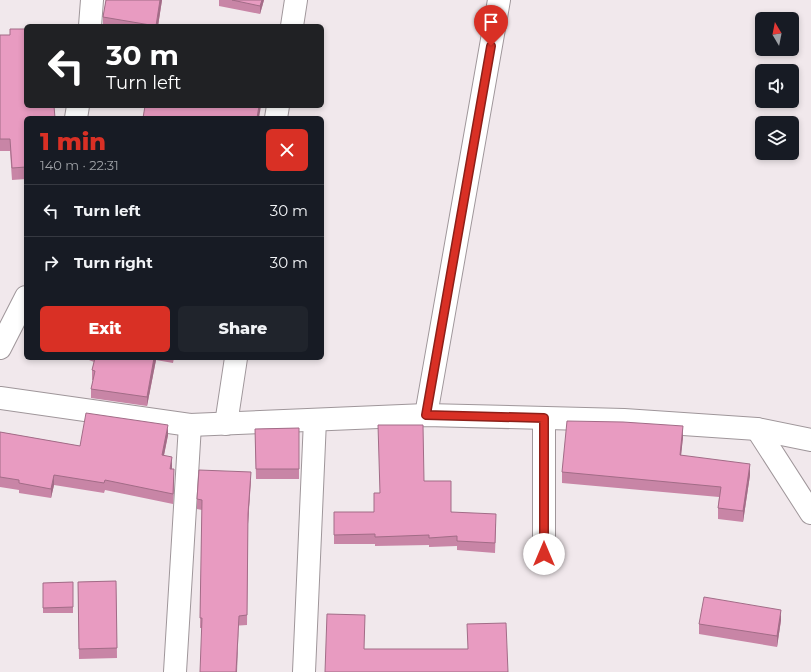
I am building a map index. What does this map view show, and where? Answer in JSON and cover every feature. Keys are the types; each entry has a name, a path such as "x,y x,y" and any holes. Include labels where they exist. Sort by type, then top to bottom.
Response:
{"street":[{"path":"90,24 92,0"},
{"path":"292,24 296,0"},
{"path":"426,415 499,0"},
{"path":"0,348 24,300"},
{"path":"226,424 236,360"},
{"path":"0,398 190,425 426,415 624,420 757,429 811,440"},
{"path":"544,418 544,554"},
{"path":"304,672 315,420"},
{"path":"175,672 190,425"},
{"path":"757,429 811,513"}],"building":[{"path":"106,0 160,0 156,24 144,24 103,17"},
{"path":"232,0 262,0 260,6"},
{"path":"10,29 24,29 24,108 54,108 55,116 24,116 24,167 12,168 10,139 0,139 0,35 10,35"},
{"path":"145,108 259,108 257,116 143,116"},
{"path":"94,360 154,360 147,397 91,389 95,371 92,370"},
{"path":"86,413 168,425 162,455 172,457 170,469 174,469 173,494 105,480 104,483 54,475 51,489 19,483 19,480 0,477 0,432 80,446"},
{"path":"567,421 623,422 683,426 680,455 750,464 743,511 718,508 721,487 562,472"},
{"path":"378,425 423,425 424,481 451,481 451,512 496,514 495,543 457,541 457,536 429,538 429,535 375,537 375,534 334,535 334,512 374,512 374,493 380,493"},
{"path":"299,428 299,469 256,469 255,429"},
{"path":"199,470 251,472 248,514 247,615 239,616 236,672 200,672 202,618 200,618 202,500 197,499"},
{"path":"116,581 117,648 79,649 78,582"},
{"path":"73,582 73,607 43,608 43,583"},
{"path":"704,597 781,610 777,636 699,624"},
{"path":"327,614 365,615 364,649 468,649 467,624 506,623 508,672 325,672"}],"route":[{"path":"491,46 426,415 544,418 544,554"}]}
